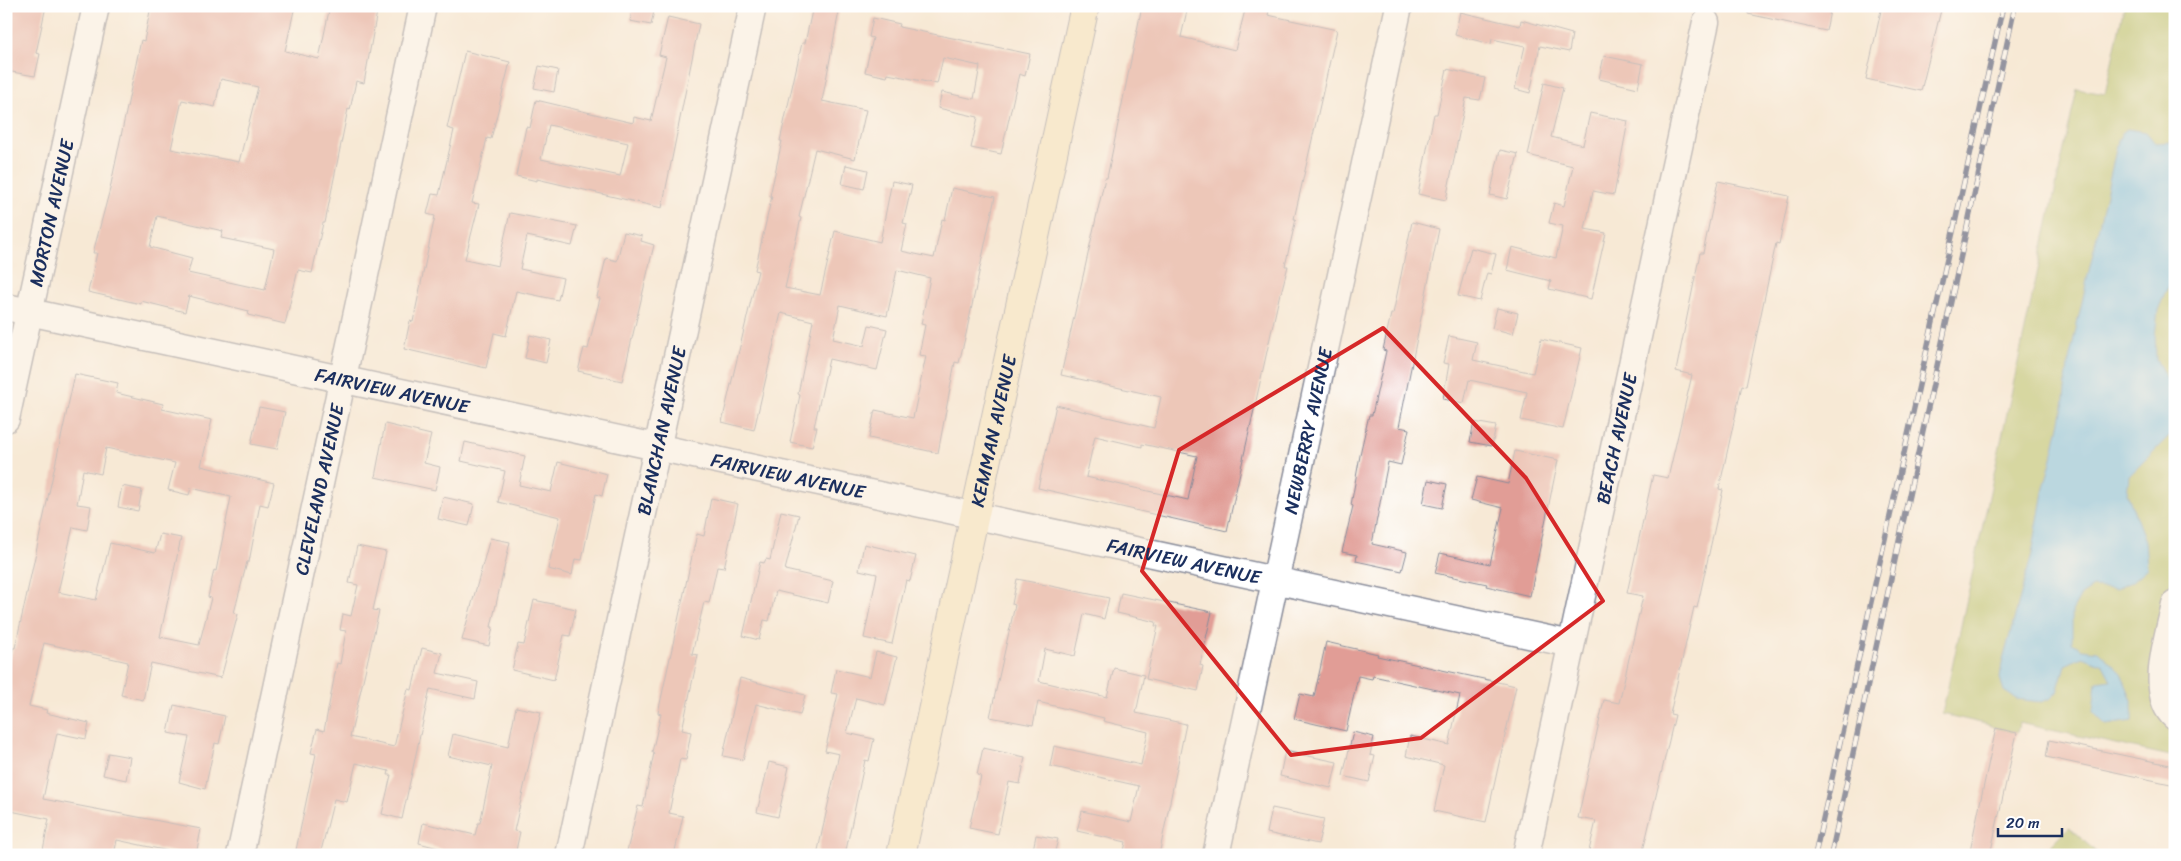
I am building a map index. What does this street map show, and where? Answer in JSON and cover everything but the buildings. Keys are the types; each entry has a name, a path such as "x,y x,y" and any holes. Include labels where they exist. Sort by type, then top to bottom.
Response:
{"street":[{"name":"MORTON AVENUE","path":"6,419 18,309 96,6"},
{"name":"CLEVELAND AVENUE","path":"240,855 423,6"},
{"name":"BLANCHAN AVENUE","path":"569,855 753,6"},
{"name":"KEMMAN AVENUE","path":"901,855 1085,6"},
{"name":"NEWBERRY AVENUE","path":"1216,855 1399,6"},
{"name":"BEACH AVENUE","path":"1526,855 1706,22"},
{"name":"FAIRVIEW AVENUE","path":"18,309 1571,644"},
{"path":"2175,604 2162,675 2162,690 2168,710 2175,717"}],"highlighted area":[{"path":"1383,328 1526,478 1603,601 1421,738 1291,755 1142,571 1179,450"}],"green space":[{"path":"2124,6 2175,6 2175,564 2154,661 2167,723 2175,732 2175,757 2019,723 2017,733 1942,714 2077,89 2105,94"},
{"path":"2069,827 2097,853 2095,855 2042,855"}],"water":[{"path":"2127,129 2146,132 2155,143 2175,142 2175,276 2171,279 2158,310 2155,335 2156,360 2170,384 2175,401 2172,433 2129,476 2127,493 2145,541 2147,568 2131,582 2116,589 2093,587 2081,595 2072,611 2072,643 2082,649 2098,651 2121,673 2132,700 2132,721 2106,725 2093,712 2096,682 2111,680 2103,665 2082,657 2065,665 2057,692 2050,699 2041,702 2016,699 2004,691 2000,678 2002,664 2032,554 2043,492 2063,407 2068,365 2118,141 2122,133"}],"railway":[{"path":"1815,855 2003,6"},
{"path":"1831,855 2015,6"}]}
